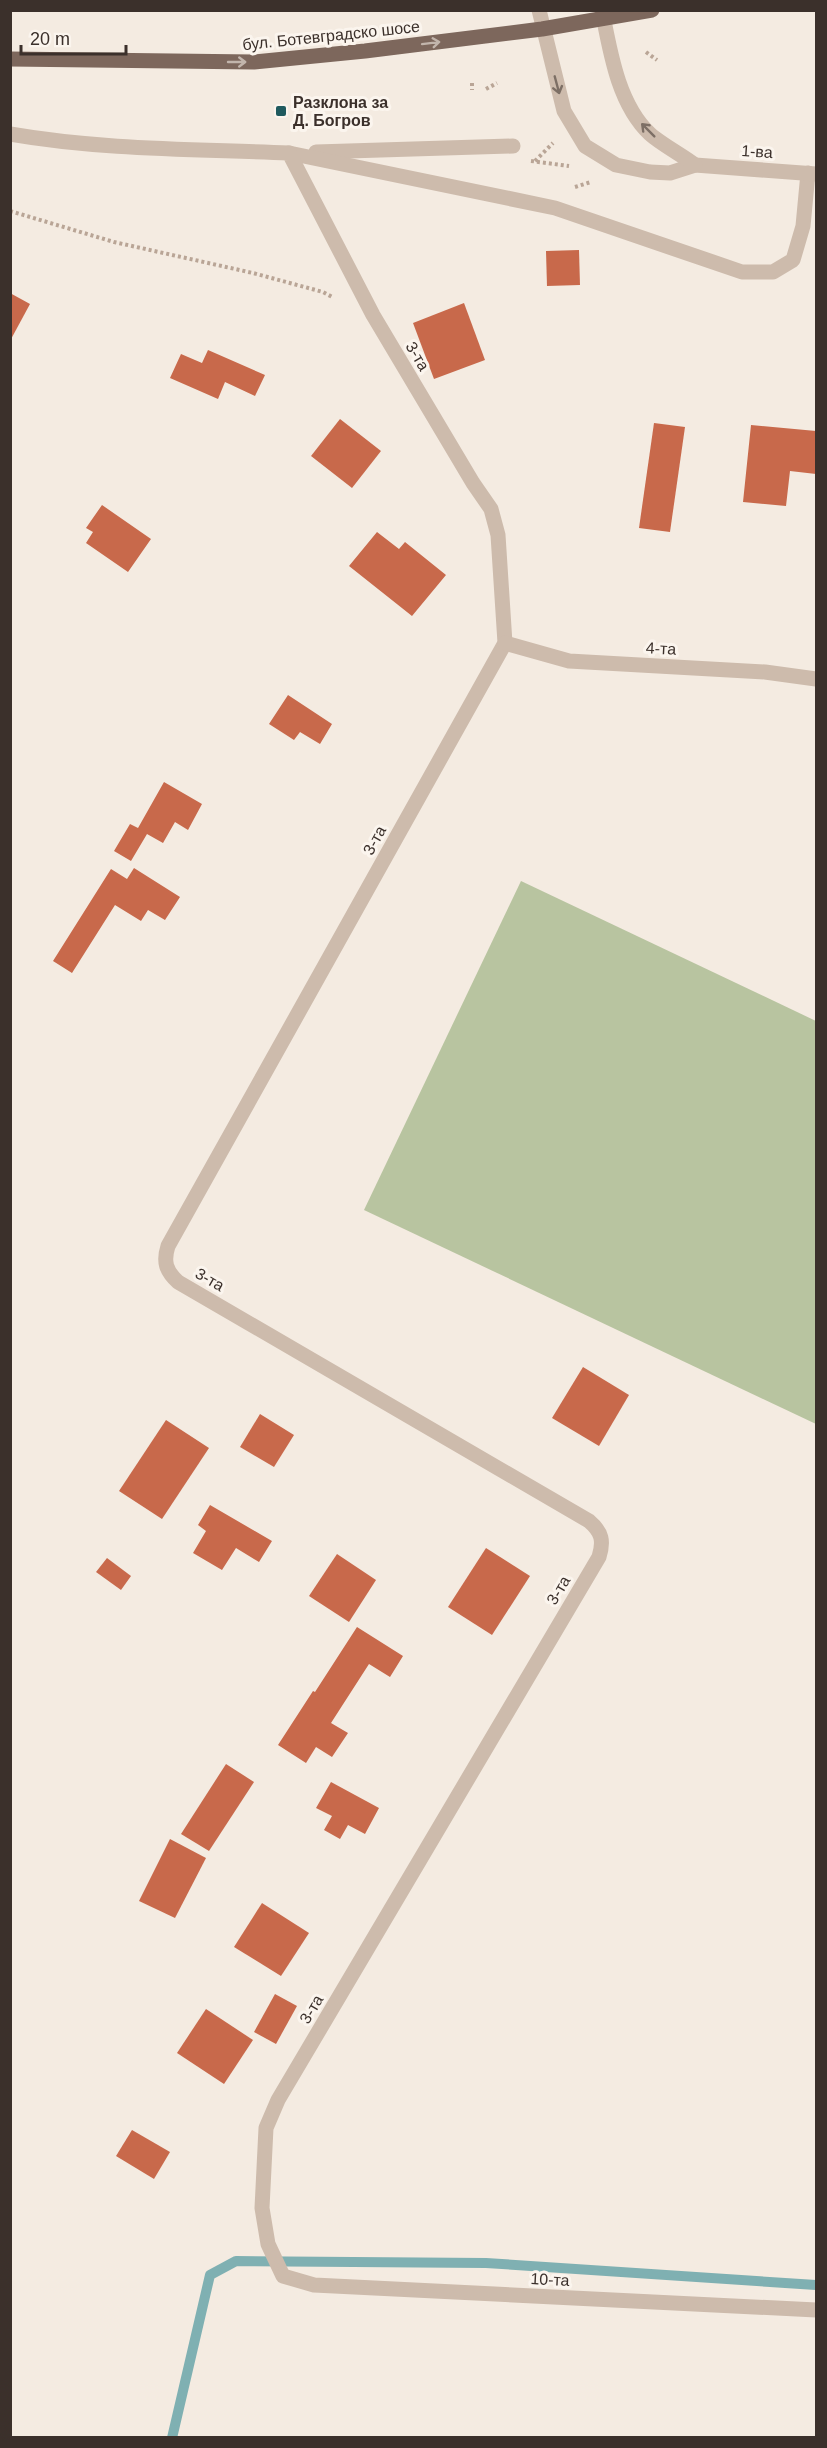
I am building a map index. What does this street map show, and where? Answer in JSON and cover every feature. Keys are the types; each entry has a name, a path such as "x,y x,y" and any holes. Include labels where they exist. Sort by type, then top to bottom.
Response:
{"main road":[{"name":"бул. Ботевградско шосе","path":"10,59 254,62 542,29 603,15 652,10"}],"street":[{"path":"538,10 564,111 585,146 616,165 650,172 670,173 695,165"},
{"path":"603,15 620,81 634,115 650,135 695,165"},
{"path":"10,134 49,141 289,153 513,146"},
{"path":"289,153 555,208 742,272 773,272 793,260 801,234 812,174"},
{"name":"3-та","path":"283,2276 268,2244 262,2208 266,2128 278,2100 599,1557 602,1547 602,1536 589,1521 178,1282 165,1266 168,1246 505,643 498,535 491,509 473,483 373,315 289,153"},
{"name":"1-ва","path":"695,165 812,174"},
{"name":"4-та","path":"505,643 569,661 765,672 816,679"},
{"name":"10-та","path":"283,2276 314,2284 816,2310"}],"path":[{"path":"646,51 657,60"},
{"path":"472,83 472,90"},
{"path":"486,89 497,83"},
{"path":"534,162 555,141"},
{"path":"10,211 114,242 253,273 323,292 373,315"}],"green space":[{"path":"521,881 816,1021 816,1424 364,1210"}],"building":[{"path":"579,250 580,285 547,286 546,251"},
{"path":"10,293 30,304 10,341"},
{"path":"464,303 485,360 434,379 413,323"},
{"path":"208,350 265,375 255,396 225,382 218,399 170,378 181,354 202,363"},
{"path":"340,419 381,451 352,488 311,456"},
{"path":"654,423 685,427 670,532 639,528"},
{"path":"751,425 816,431 816,474 790,471 786,506 743,502"},
{"path":"102,505 151,539 128,572 86,543 93,532 86,528"},
{"path":"377,532 399,549 405,542 446,575 412,616 349,566"},
{"path":"288,695 332,724 320,744 300,732 294,740 269,724"},
{"path":"164,782 202,804 188,830 175,822 163,843 147,834 131,861 114,851 130,824 138,828"},
{"path":"134,868 180,897 165,920 148,910 141,921 115,905 72,973 53,961 111,869 127,879"},
{"path":"583,1367 629,1395 599,1446 552,1418"},
{"path":"260,1414 294,1435 274,1467 240,1447"},
{"path":"166,1420 209,1448 162,1519 119,1491"},
{"path":"210,1505 272,1541 259,1562 236,1548 222,1570 193,1553 206,1531 198,1525"},
{"path":"486,1548 530,1576 492,1635 448,1607"},
{"path":"337,1554 376,1580 349,1622 309,1596"},
{"path":"107,1558 131,1576 121,1590 96,1572"},
{"path":"357,1627 403,1656 390,1677 369,1664 331,1723 348,1733 332,1757 316,1747 306,1763 278,1745"},
{"path":"226,1764 254,1782 209,1851 181,1834"},
{"path":"331,1782 379,1808 365,1834 348,1825 340,1839 324,1830 332,1816 316,1808"},
{"path":"170,1839 206,1858 175,1918 139,1901"},
{"path":"262,1903 309,1933 281,1976 234,1947"},
{"path":"275,1994 297,2006 276,2044 254,2032"},
{"path":"206,2009 253,2040 224,2084 177,2053"},
{"path":"132,2130 170,2152 154,2179 116,2156"}],"waterway":[{"path":"172,2438 210,2275 236,2261 486,2263 816,2285"}],"place":[{"name":"Разклона за Д. Богров","path":"281,111"}]}
